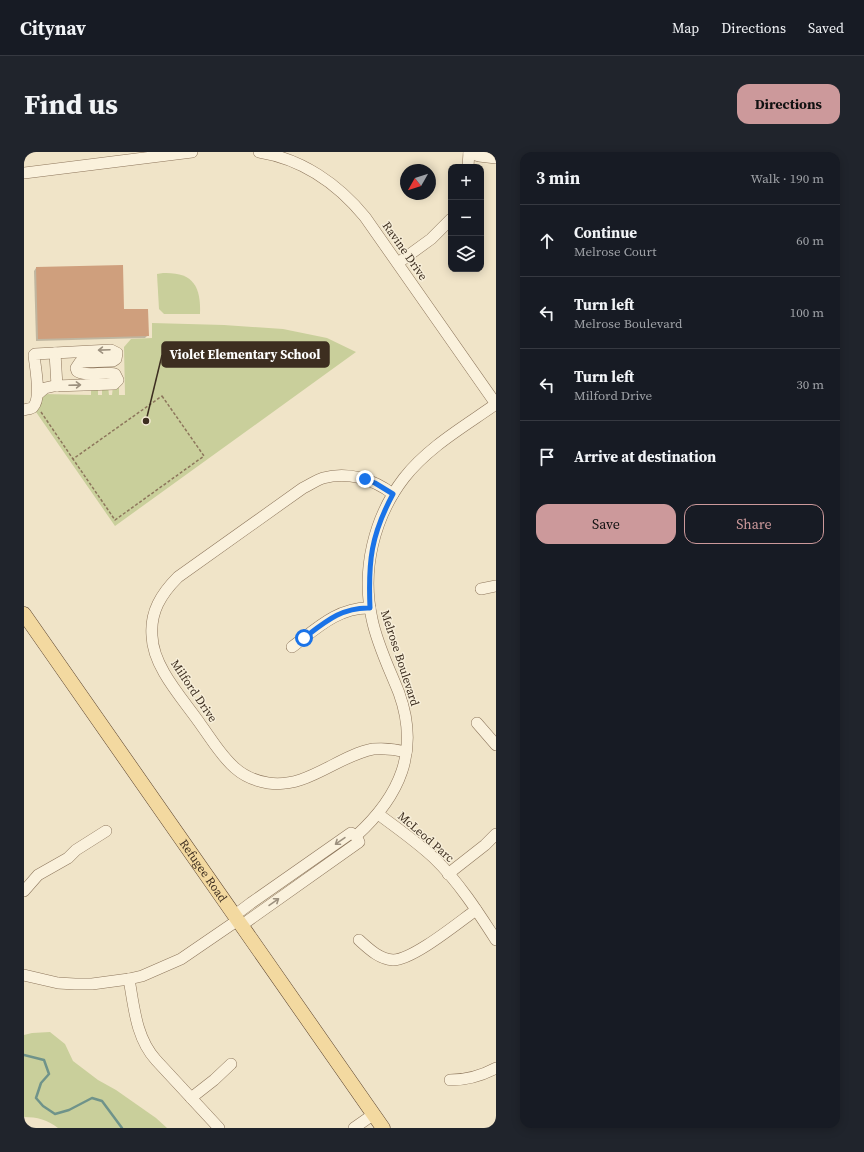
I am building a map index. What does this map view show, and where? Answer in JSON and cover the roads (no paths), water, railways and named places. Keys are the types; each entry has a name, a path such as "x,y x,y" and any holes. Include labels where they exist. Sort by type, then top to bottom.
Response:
{"main road":[{"name":"Refugee Road","path":"24,614 383,1128"}],"street":[{"path":"24,173 192,152"},
{"name":"Ravine Drive","path":"259,152 273,155 315,173 342,192 358,209 398,263 496,404"},
{"path":"468,164 469,153 496,158"},
{"path":"398,263 432,239 448,222"},
{"path":"24,410 33,406 36,402 38,394 35,354 111,350 117,354 114,361 80,362 76,368 81,374 115,374 118,380 114,384 57,386 45,388 38,394"},
{"path":"55,353 57,386"},
{"name":"Melrose Boulevard","path":"238,920 251,903 351,833 356,836 387,803 398,783 404,767 406,752 406,727 403,708 375,630 370,608 369,585 372,546 381,518 393,494 410,471 427,454 496,404"},
{"name":"Milford Drive","path":"393,494 380,485 365,479 344,475 322,478 303,488 173,582 162,595 157,605 151,627 154,649 163,670 228,762 236,769 256,780 278,784 290,782 311,776 362,752 384,748 406,752"},
{"path":"481,589 496,586"},
{"path":"292,647 329,619 349,610 370,608"},
{"path":"478,723 496,745"},
{"name":"McLeod Parc","path":"378,814 434,858 476,910 496,940"},
{"path":"24,891 38,875 68,858 76,850 106,832"},
{"path":"448,874 485,845 496,834"},
{"path":"359,940 377,954 385,958 393,960 404,958 414,954 476,910"},
{"path":"24,975 58,983 75,984 92,984 142,976 181,959 238,920"},
{"path":"129,979 137,1022 144,1044 151,1055 219,1128"},
{"path":"191,1098 231,1064"},
{"path":"450,1080 473,1078 496,1068"},
{"path":"354,1128 374,1114"}],"waterway":[{"path":"24,1055 44,1060 49,1074 41,1083 36,1098 43,1106 55,1114 69,1110 92,1098 102,1101 122,1128"}],"place":[{"name":"Violet Elementary School","path":"146,421"}]}
